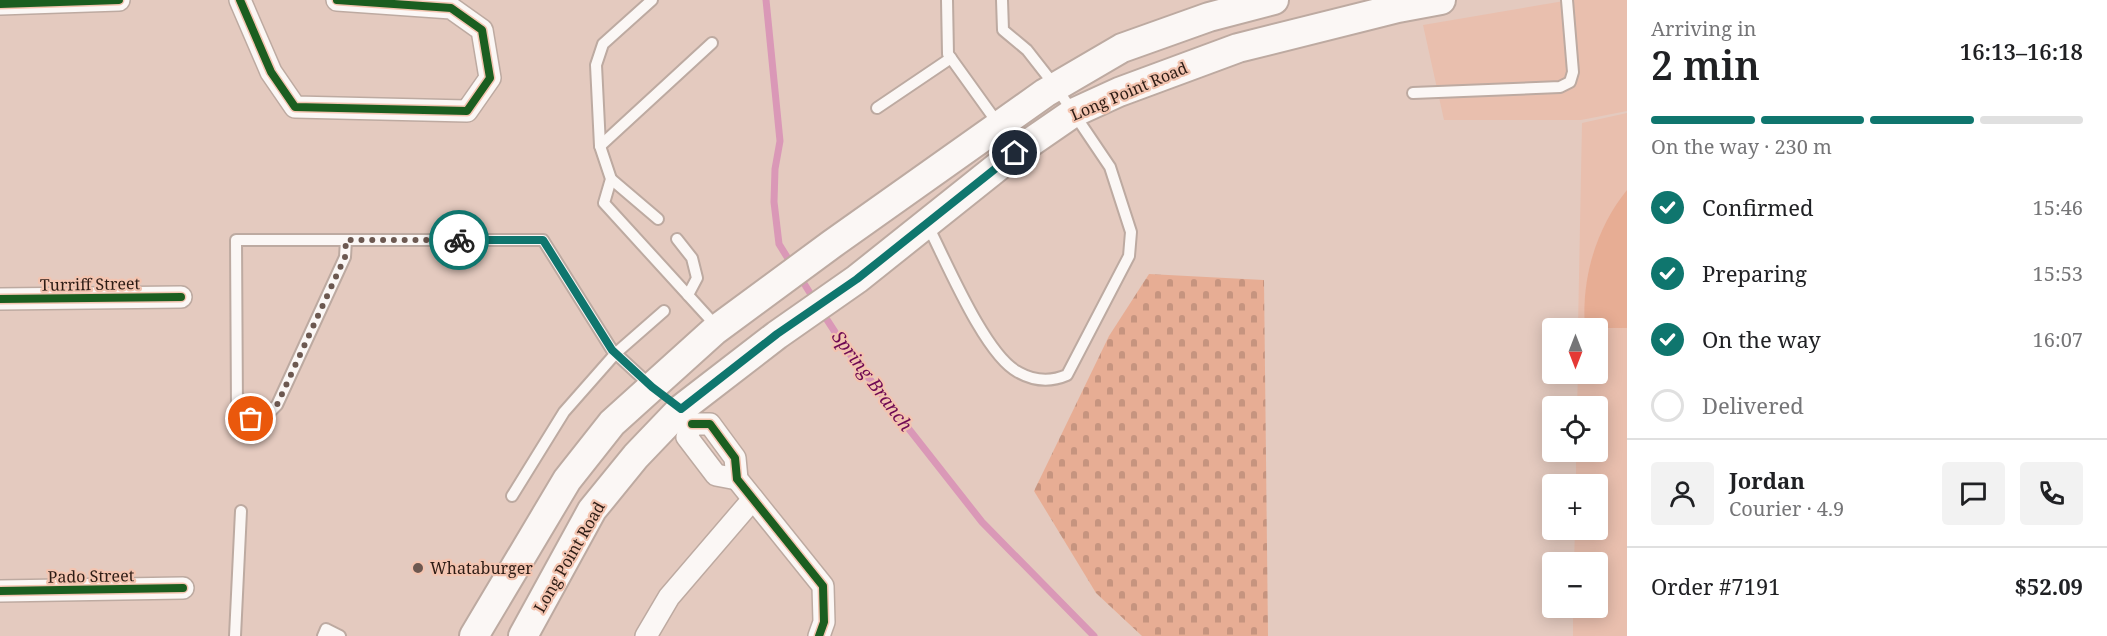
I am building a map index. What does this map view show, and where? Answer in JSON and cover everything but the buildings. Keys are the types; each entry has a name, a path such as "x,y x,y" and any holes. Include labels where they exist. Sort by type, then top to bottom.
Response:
{"main road":[{"name":"Long Point Road","path":"474,636 567,480 612,423 718,328 999,125 1056,87 1122,48 1207,13 1274,0"},
{"name":"Long Point Road","path":"523,636 592,510 636,456 686,416 777,334 857,279 1015,153 1073,113 1119,92 1238,48 1441,0"},
{"path":"652,387 686,416"}],"street":[{"path":"0,4 119,0"},
{"path":"240,0 271,72 295,107 467,111 490,78 482,30 451,8 337,0"},
{"name":"Turriff Street","path":"0,299 181,297"},
{"path":"686,416 710,424 735,458 737,479 823,586 824,622 819,636"},
{"path":"646,636 669,597 753,499"},
{"name":"Pado Street","path":"0,591 183,588"}],"lane":[{"path":"652,0 603,44 596,65 600,146 611,178 658,219"},
{"path":"947,0 948,54 999,125"},
{"path":"926,223 983,334 1001,356 1017,372 1040,380 1057,379 1067,375 1129,256 1131,232 1110,167 1056,87 1027,50 1003,30 1002,0"},
{"path":"1413,93 1560,87 1570,82 1573,72 1567,0"},
{"path":"600,146 712,43"},
{"path":"877,108 951,58"},
{"path":"611,178 604,203 718,328"},
{"path":"677,239 692,258 698,278 688,295"},
{"path":"346,240 345,257 277,405 264,418 251,419 237,409 236,240 346,240 543,240 616,353 652,387"},
{"path":"512,496 564,412 616,353 664,311"},
{"path":"235,636 241,511"},
{"path":"323,636 326,629 340,636"}],"shaded area":[{"path":"1570,0 1627,0 1627,111 1581,120 1444,120 1423,25"},
{"path":"1627,113 1627,636 1573,636 1573,618 1608,618 1608,552 1574,552 1575,540 1608,540 1608,474 1576,474 1576,462 1608,462 1608,396 1577,396 1578,384 1608,384 1608,318 1578,318 1582,123"}],"green space":[{"path":"1627,190 1627,328 1608,328 1608,318 1584,318 1588,273 1593,255 1599,237"},
{"path":"1149,274 1264,280 1268,636 1142,636 1096,593 1034,491 1109,336"}],"waterway":[{"name":"Spring Branch","path":"766,0 780,141 775,169 774,202 779,244 792,265"},
{"name":"Spring Branch","path":"800,277 815,301"},
{"name":"Spring Branch","path":"822,312 846,349 982,522 1094,636"}],"cycle path":[{"path":"0,4 119,0"},
{"path":"240,0 271,72 295,107 467,111 490,78 482,30 451,8 337,0"},
{"path":"0,299 181,297"},
{"path":"692,424 710,424 735,458 737,479 823,586 824,622 819,636"},
{"path":"0,591 183,588"}],"way so far":[{"path":"251,419 264,418 277,405 345,257 346,240 459,240"}],"place":[{"name":"Whataburger","path":"418,568"}],"route":[{"path":"459,240 543,240 612,350 652,387 681,409 777,334 857,279 1015,153"}]}
